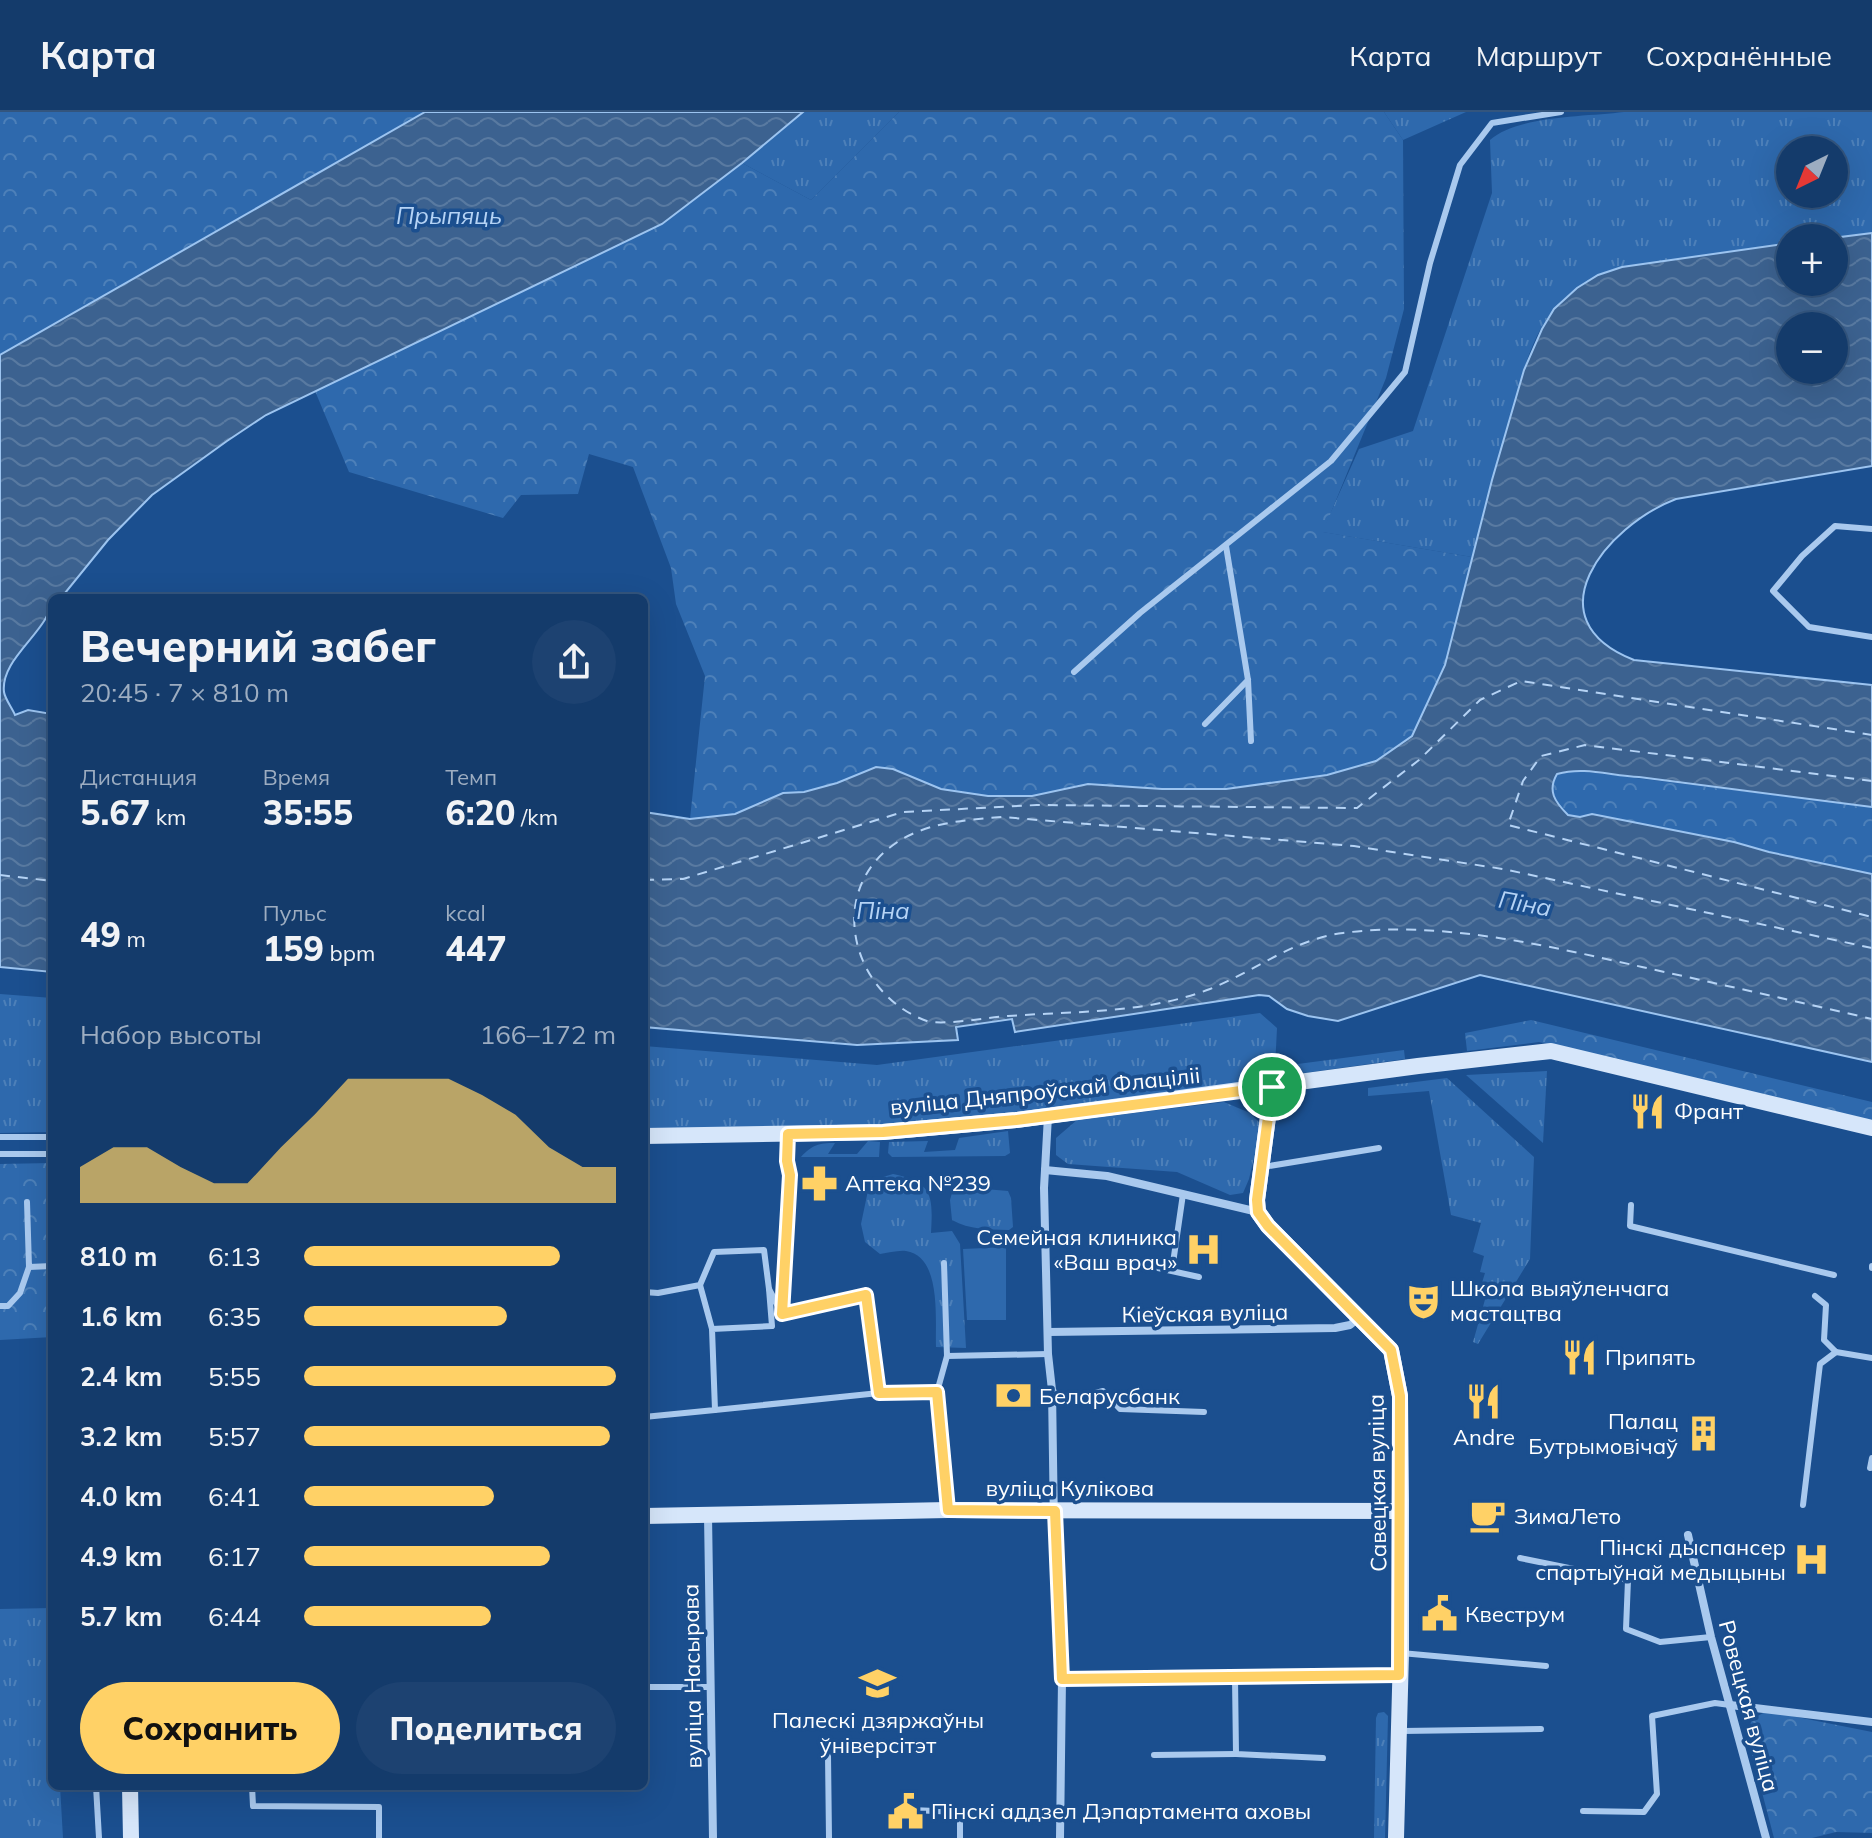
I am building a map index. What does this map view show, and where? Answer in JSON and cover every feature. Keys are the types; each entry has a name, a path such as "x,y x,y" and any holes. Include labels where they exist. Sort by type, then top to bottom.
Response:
{"street":[{"name":"вуліца Дняпроўскай Флаціліі","path":"648,1136 883,1132 1048,1116 1551,1051 1872,1128"},
{"path":"1045,1170 1107,1176 1258,1212 1272,1087"},
{"path":"1048,1116 1045,1170 1048,1354 1052,1390 1062,1679 1060,1838"},
{"name":"Савецкая вуліца","path":"1258,1212 1268,1226 1391,1350 1400,1396 1401,1653 1396,1838"},
{"name":"Кіеўская вуліца","path":"1048,1332 1335,1328 1350,1325 1360,1317"},
{"name":"вуліца Кулікова","path":"648,1516 948,1510 1401,1511"},
{"name":"вуліца Насырава","path":"708,1514 713,1838"},
{"name":"Ровецкая вуліца","path":"1688,1535 1711,1637 1766,1838"},
{"path":"1062,1679 1399,1675"},
{"path":"1730,1705 1872,1722"},
{"path":"130,1790 131,1838"}],"lane":[{"path":"1074,672 1140,613 1331,461 1405,372 1430,263 1460,165 1492,123 1561,112"},
{"path":"1872,529 1835,526 1802,556 1773,591 1809,627 1872,637"},
{"path":"1226,546 1248,680 1251,741"},
{"path":"1205,724 1248,680"},
{"path":"782,1314 790,1175 788,1134"},
{"path":"0,1137 48,1137"},
{"path":"1263,1167 1379,1148"},
{"path":"0,1154 48,1154"},
{"path":"1172,1270 1183,1194"},
{"path":"0,1306 8,1306 20,1293 29,1267 27,1202"},
{"path":"1631,1205 1630,1226 1834,1275"},
{"path":"712,1329 772,1326 764,1250 714,1252 700,1285 712,1329 715,1410"},
{"path":"944,1263 947,1356 937,1392 948,1510"},
{"path":"29,1267 48,1266"},
{"path":"1158,1268 1199,1277"},
{"path":"648,1292 700,1285"},
{"path":"769,1289 782,1314"},
{"path":"782,1314 866,1295 879,1393"},
{"path":"1815,1296 1826,1305 1824,1340 1836,1352 1872,1358"},
{"path":"1803,1505 1820,1364 1836,1352"},
{"path":"947,1356 1048,1354"},
{"path":"1052,1390 1066,1401 1103,1391 1120,1409 1204,1412"},
{"path":"648,1417 879,1393 937,1392"},
{"path":"1870,1468 1872,1458"},
{"path":"1520,1558 1628,1580 1626,1629 1660,1642 1711,1637"},
{"path":"1401,1653 1546,1666"},
{"path":"1235,1678 1236,1754"},
{"path":"648,1687 711,1687"},
{"path":"1583,1811 1644,1812 1657,1794 1652,1716 1715,1703 1730,1705"},
{"path":"1399,1731 1541,1729"},
{"path":"1154,1755 1236,1754 1323,1758"},
{"path":"828,1755 829,1838"},
{"path":"96,1790 99,1838"},
{"path":"252,1790 253,1806 379,1807 379,1838"},
{"path":"911,1810 960,1812 960,1838"}],"green space":[{"path":"0,112 425,112 0,355"},
{"path":"803,112 899,112 811,200 742,163"},
{"path":"899,112 1384,112 1403,140 1404,309 1386,378 1323,532 1472,557 1445,665 1431,701 1412,736 1376,761 1327,775 1226,789 1088,784 1032,796 988,796 941,789 893,769 876,767 837,783 804,792 783,793 735,814 690,819 705,676 676,604 671,568 633,467 589,454 578,494 521,495 503,518 349,472 315,391 662,224 742,163 811,200"},
{"path":"1384,112 1466,112 1403,140"},
{"path":"1624,112 1872,112 1872,233 1848,236 1848,224 1776,224 1776,245 1622,267 1594,278 1569,294 1546,319 1527,359 1472,557 1322,532 1359,449 1413,431 1492,193 1490,140 1517,126 1572,116"},
{"path":"1571,770 1872,807 1872,874 1592,814 1580,817 1568,815 1556,800 1553,786 1557,774"},
{"path":"0,994 48,998 48,1132 0,1133"},
{"path":"1260,1013 1277,1028 1275,1067 1404,1050 1405,1059 1275,1077 1274,1083 884,1127 648,1129 648,1046 877,1065"},
{"path":"1531,1020 1872,1102 1872,1121 1539,1042 1467,1051 1465,1033"},
{"path":"1547,1071 1543,1143 1466,1075"},
{"path":"1447,1078 1534,1157 1530,1259 1478,1344 1473,1342 1488,1289 1481,1286 1485,1273 1480,1272 1484,1256 1473,1252 1481,1223 1451,1215 1429,1091 1368,1096 1368,1088"},
{"path":"1224,1102 1250,1113 1262,1125 1243,1193 1230,1195 1177,1172 1068,1164 1056,1155 1056,1138 1077,1120"},
{"path":"1008,1131 1010,1153 1005,1156 892,1157 888,1153 889,1142 928,1141 924,1152 955,1150 959,1138"},
{"path":"868,1141 880,1142 879,1157 801,1157 812,1147 829,1143 835,1143 828,1154 857,1154"},
{"path":"48,1163 48,1337 0,1340 0,1164"},
{"path":"893,1174 923,1186 932,1209 931,1233 952,1231 960,1244 966,1348 936,1347 934,1291 926,1264 918,1255 906,1251 880,1254 865,1242 861,1224 870,1181"},
{"path":"961,1187 1008,1191 1013,1227 1009,1230 979,1228 952,1220 950,1200 952,1193"},
{"path":"1006,1247 1006,1320 967,1320 963,1249"},
{"path":"48,1608 48,1790 60,1790 63,1838 0,1838 0,1609"},
{"path":"1767,1711 1872,1732 1872,1833 1836,1832 1812,1838 1774,1838 1747,1735 1752,1719"},
{"path":"1384,1712 1388,1716 1385,1838 1374,1838 1376,1718 1378,1713"}],"water":[{"name":"Прыпяць","path":"425,112 803,112 662,224 266,415 152,495 108,540 64,594 48,594 48,614 10,667 4,692 15,715 28,710 48,713 48,972 0,967 0,355"},
{"name":"Піна","path":"1872,233 1872,466 1676,499 1625,530 1605,551 1590,574 1583,598 1587,621 1603,642 1634,660 1872,685 1872,807 1588,771 1557,774 1553,791 1556,801 1568,815 1580,817 1592,814 1872,874 1872,1062 1480,975 1338,1021 1308,1016 1287,1009 1269,996 1259,995 1015,1032 1012,1019 956,1027 958,1040 857,1045 648,1027 648,813 690,819 735,814 783,793 804,792 837,783 876,767 893,769 941,789 988,796 1032,796 1088,784 1226,789 1327,775 1376,761 1412,736 1445,665 1492,480 1524,370 1542,329 1554,309 1577,288 1598,275 1622,267 1776,245 1776,296 1848,296 1848,236"}],"ferry route":[{"path":"648,880 683,879 903,812 1037,805 1357,808 1419,760 1480,700 1521,681 1872,735"},
{"path":"1872,781 1585,745 1541,756 1523,781 1508,825 1872,917"},
{"path":"1872,948 1503,869 1354,846 1002,817 934,826 896,843 873,864 860,888 854,915 857,942 866,968 882,991 903,1009 930,1022 1110,1010 1161,1003 1210,989 1291,949 1325,936 1380,930 1494,937 1872,1019"},
{"path":"0,875 48,881"}],"place":[{"name":"Франт","path":"1648,1111"},
{"name":"Аптека №239","path":"819,1183"},
{"name":"Семейная клиника «Ваш врач»","path":"1203,1250"},
{"name":"Школа выяўленчага мастацтва","path":"1424,1301"},
{"name":"Припять","path":"1579,1357"},
{"name":"Беларусбанк","path":"1013,1396"},
{"name":"Andre","path":"1484,1401"},
{"name":"Палац Бутрымовічаў","path":"1704,1434"},
{"name":"ЗимаЛето","path":"1488,1516"},
{"name":"Пінскі дыспансер спартыўнай медыцыны","path":"1812,1560"},
{"name":"Квеструм","path":"1439,1614"},
{"name":"Палескі дзяржаўны ўніверсітэт","path":"878,1684"},
{"name":"Пінскі аддзел Дэпартамента аховы","path":"905,1811"}],"route":[{"path":"1272,1087 1258,1212 1268,1226 1391,1350 1400,1396 1399,1675 1062,1679 1055,1511 948,1510 937,1392 879,1393 866,1295 782,1314 790,1175 788,1134 883,1132 1016,1120 1272,1087"}]}
